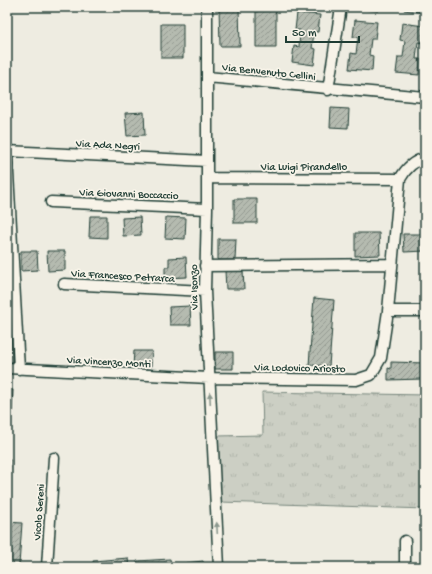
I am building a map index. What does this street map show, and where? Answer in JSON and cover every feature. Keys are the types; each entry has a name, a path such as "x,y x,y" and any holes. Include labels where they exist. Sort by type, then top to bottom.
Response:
{"street":[{"name":"Via Isonzo","path":"207,7 207,208 205,291 220,567"},
{"name":"Via Benvenuto Cellini","path":"328,90 341,7"},
{"name":"Via Benvenuto Cellini","path":"207,77 328,90 425,98"},
{"name":"Via Ada Negri","path":"7,151 207,161"},
{"path":"7,155 19,368"},
{"path":"400,178 407,167 420,159 425,158"},
{"name":"Via Luigi Pirandello","path":"207,178 400,178"},
{"name":"Via Lodovico Ariosto","path":"209,378 356,380 371,375 381,358 388,311 400,178"},
{"name":"Via Giovanni Boccaccio","path":"51,202 207,208"},
{"path":"205,266 392,264"},
{"name":"Via Francesco Petrarca","path":"64,284 205,291"},
{"path":"388,311 425,311"},
{"name":"Via Vincenzo Monti","path":"7,368 209,378"},
{"name":"Vicolo Sereni","path":"47,567 54,458"},
{"path":"405,541 405,567"}],"green space":[{"path":"262,392 425,395 425,509 221,502 218,436 263,435"},
{"path":"7,460 11,460 7,501"}],"building":[{"path":"219,7 239,7 240,46 220,46"},
{"path":"256,7 276,7 276,47 256,47"},
{"path":"378,7 378,11 355,8"},
{"path":"405,7 425,7 425,13 404,10"},
{"path":"297,13 320,15 318,32 314,32 312,48 316,49 314,65 292,62 294,46 299,47 300,30 295,30"},
{"path":"355,20 377,22 375,39 371,39 369,55 373,56 372,71 349,69 351,53 356,54 358,37 353,37"},
{"path":"402,23 424,26 422,43 418,42 416,59 420,59 419,75 396,73 398,57 403,57 405,41 400,40"},
{"path":"161,24 183,24 183,58 161,58"},
{"path":"331,108 349,109 348,128 330,127"},
{"path":"144,112 145,135 127,136 125,113"},
{"path":"425,180 425,206 422,206 422,181"},
{"path":"234,199 257,199 257,223 234,223"},
{"path":"90,216 107,216 107,238 89,237"},
{"path":"140,217 141,235 123,236 122,218"},
{"path":"166,217 186,218 185,239 165,238"},
{"path":"355,233 379,233 380,255 355,256"},
{"path":"403,234 425,234 425,251 404,252"},
{"path":"218,239 236,239 235,260 218,260"},
{"path":"21,251 37,251 38,270 21,271"},
{"path":"47,251 65,251 65,270 48,271"},
{"path":"186,257 187,277 165,278 165,267 169,267 169,258"},
{"path":"243,270 244,289 226,289 225,271"},
{"path":"314,298 334,300 329,366 309,365"},
{"path":"190,306 191,325 170,325 169,307"},
{"path":"134,351 152,351 151,367 133,366"},
{"path":"215,352 233,352 233,369 215,369"},
{"path":"391,362 425,363 425,382 421,382 422,379 388,380 388,368 391,369"},
{"path":"7,390 13,390 12,412 7,412"},
{"path":"7,522 22,523 19,565 23,565 23,567 7,567"},
{"path":"128,558 129,567 94,567 93,561"},
{"path":"170,559 171,567 138,567 137,561"},
{"path":"203,561 204,567 187,567 186,563"}]}
